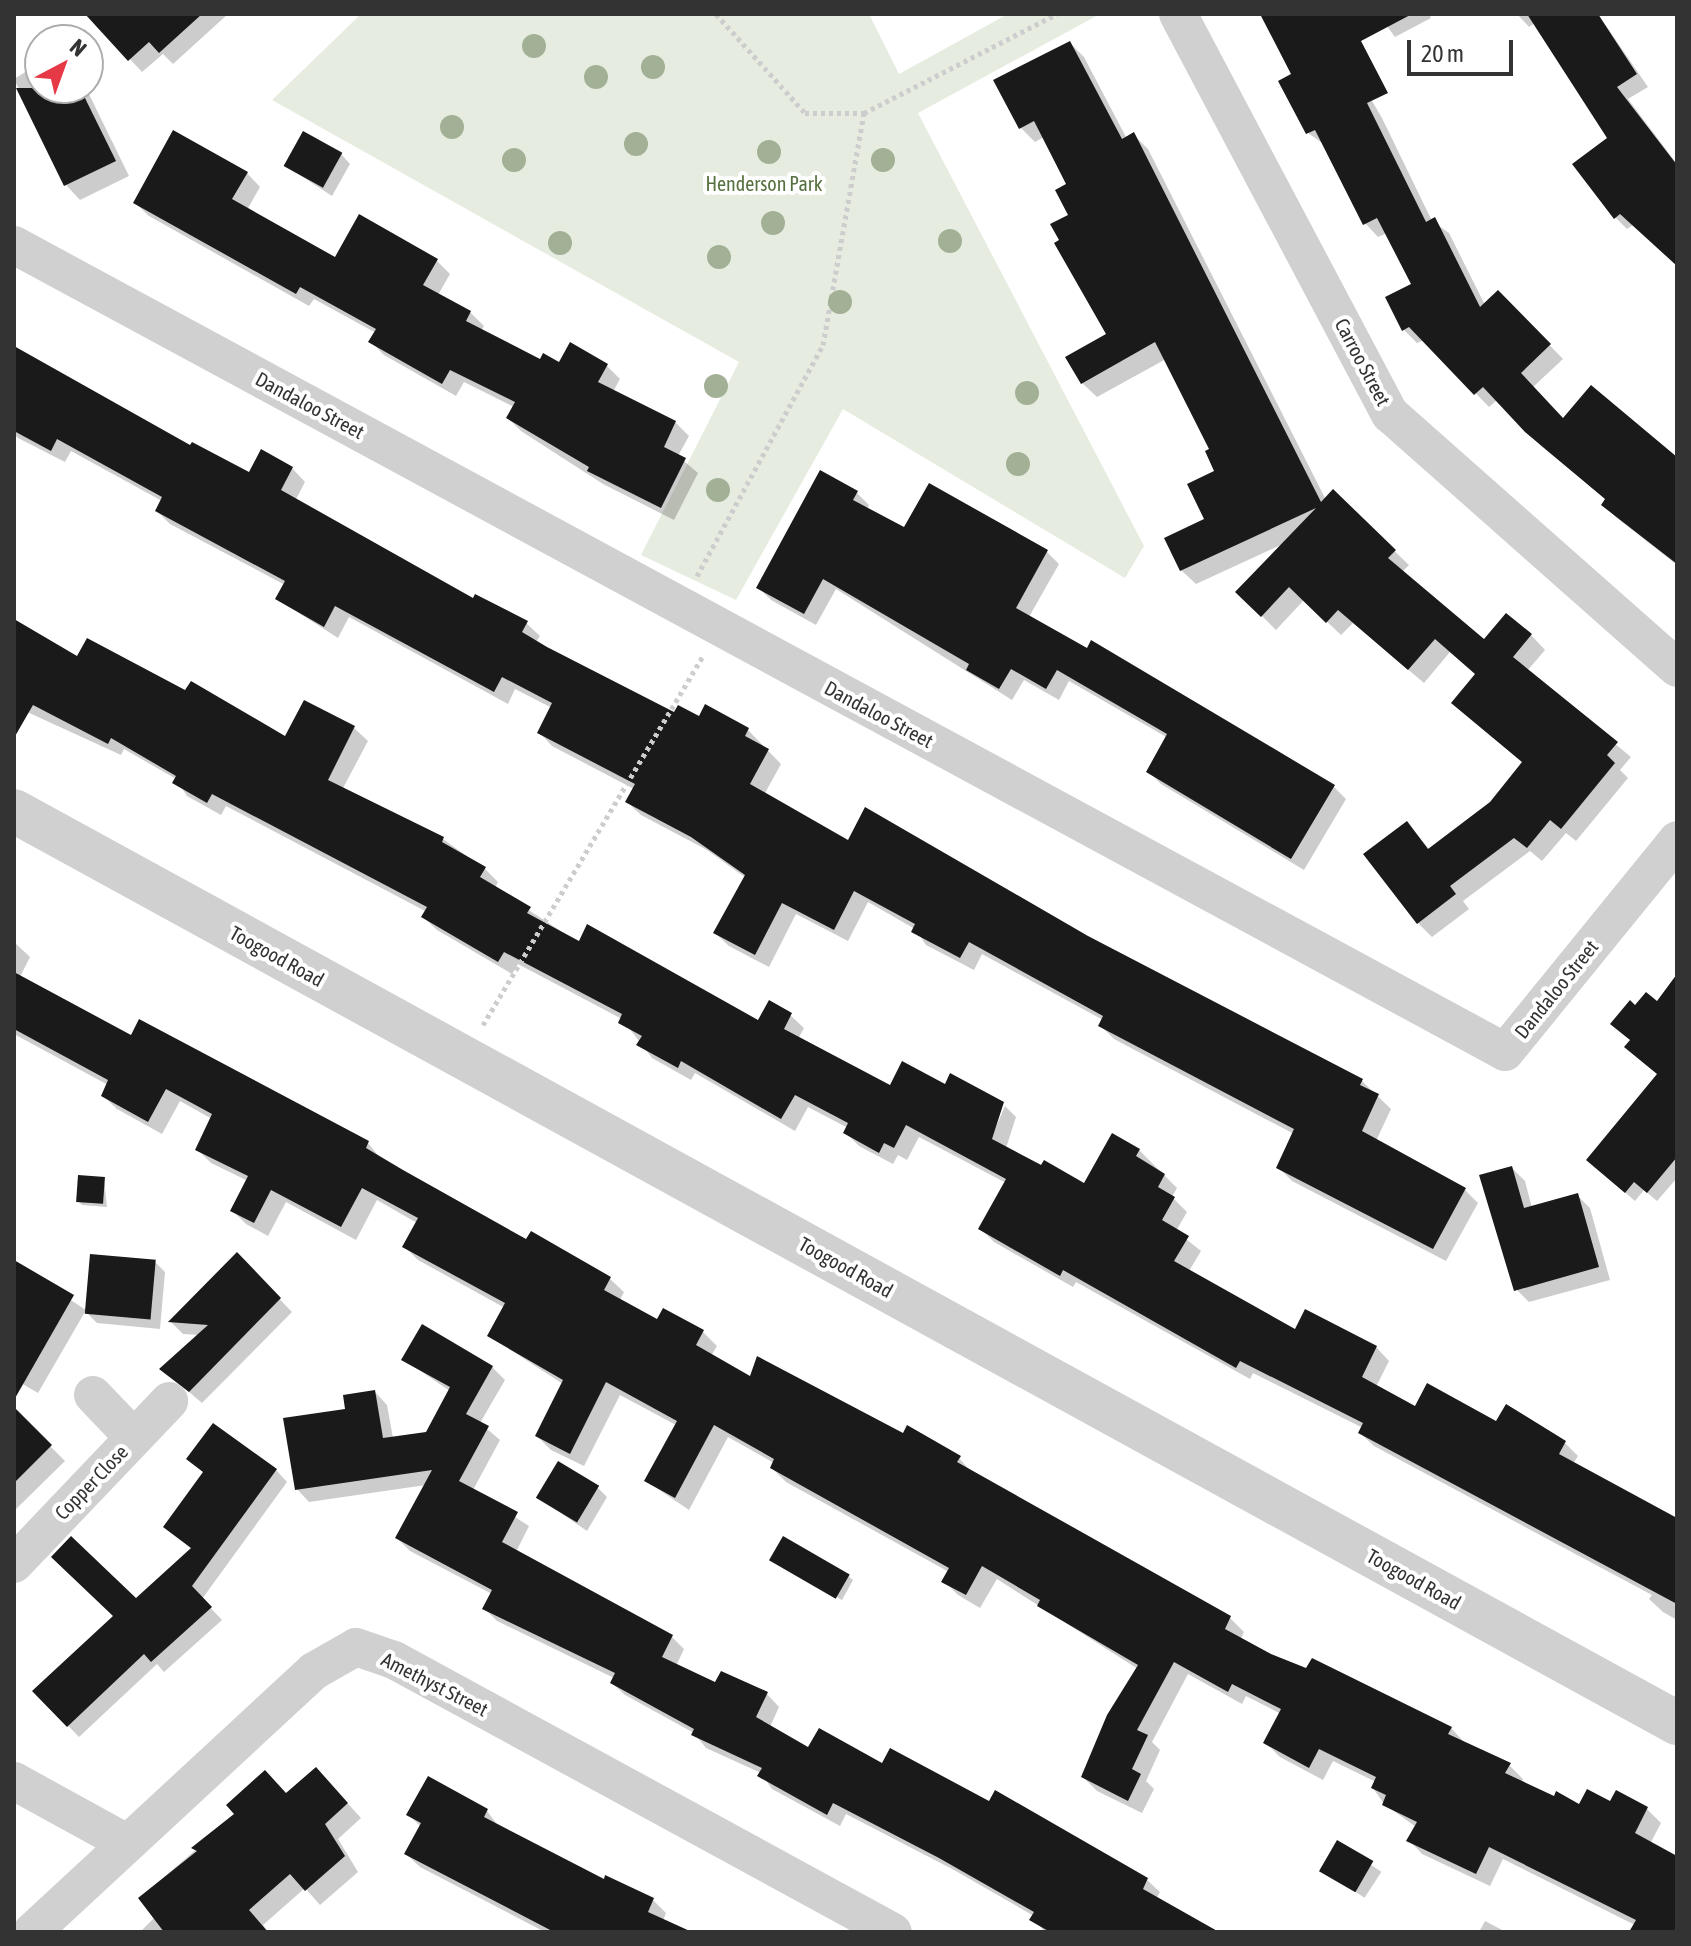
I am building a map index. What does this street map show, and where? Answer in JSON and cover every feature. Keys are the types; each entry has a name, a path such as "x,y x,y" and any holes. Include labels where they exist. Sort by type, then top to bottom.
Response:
{"street":[{"name":"Carroo Street","path":"1178,14 1390,414 1677,668"},
{"name":"Dandaloo Street","path":"14,245 1505,1052 1677,840"},
{"name":"Toogood Road","path":"14,811 1677,1723"},
{"path":"93,1395 134,1438"},
{"name":"Copper Close","path":"14,1564 169,1401"},
{"name":"Amethyst Street","path":"32,1932 314,1671 356,1647 394,1660 893,1932"},
{"path":"14,1781 127,1843"}],"path":[{"path":"716,14 805,113 864,113 1057,14"},
{"path":"680,606 823,345 864,113"},
{"path":"464,1058 720,627"}],"green space":[{"name":"Henderson Park","path":"361,14 869,14 899,74 1008,14 1100,14 918,113 1144,546 1125,578 843,409 736,600 641,555 739,362 272,100"}],"building":[{"path":"85,14 202,14 159,53 149,42 128,61 104,35 104,24 94,24"},
{"path":"1260,14 1412,14 1361,41 1388,93 1367,103 1426,222 1435,217 1480,307 1498,290 1551,344 1521,373 1563,418 1591,385 1677,457 1677,564 1601,505 1605,499 1525,432 1483,387 1474,395 1409,327 1402,331 1385,297 1411,284 1377,218 1363,225 1315,130 1306,134 1278,81 1291,74"},
{"path":"1527,14 1598,14 1637,74 1617,87 1677,165 1677,266 1620,214 1614,219 1572,164 1607,138"},
{"path":"1070,41 1122,139 1134,132 1321,502 1333,489 1396,550 1388,558 1484,639 1506,613 1532,634 1513,657 1618,742 1607,755 1615,763 1561,829 1550,820 1527,848 1514,838 1450,886 1456,894 1417,924 1363,854 1407,821 1428,849 1490,802 1522,762 1451,703 1475,674 1435,639 1408,670 1338,610 1326,623 1289,587 1261,617 1235,592 1316,508 1180,571 1164,538 1204,519 1187,484 1214,471 1205,451 1209,449 1155,342 1081,384 1065,357 1106,334 1054,243 1059,240 1050,224 1068,215 1055,190 1066,184 1034,121 1019,129 993,80"},
{"path":"16,88 24,88 24,104 88,104 116,161 64,186"},
{"path":"173,130 248,172 232,199 335,257 359,214 438,259 423,285 471,311 466,321 540,359 543,353 559,362 570,342 608,364 598,382 676,421 664,447 686,458 661,508 587,471 589,467 506,418 515,402 450,370 442,384 368,342 376,329 300,287 296,294 133,203"},
{"path":"303,131 342,153 323,188 284,166"},
{"path":"14,346 190,445 192,442 249,472 261,449 293,467 281,490 473,598 475,594 528,621 522,632 547,647 674,712 678,705 699,716 705,704 749,728 745,736 769,749 750,784 848,840 865,807 1088,936 1363,1079 1360,1085 1379,1094 1362,1131 1466,1188 1433,1249 1276,1168 1294,1129 1098,1026 1103,1016 969,942 960,958 911,932 915,924 854,891 834,930 782,903 755,955 713,933 745,875 691,837 625,802 635,784 537,733 552,703 502,677 494,692 335,606 324,627 275,599 285,581 155,511 162,497 57,439 51,451 14,431"},
{"path":"820,470 858,491 853,500 904,527 929,483 1048,550 1016,608 1087,648 1091,640 1335,785 1291,859 1146,772 1167,734 1057,670 1046,689 1011,669 999,689 966,670 969,664 823,579 804,614 756,588"},
{"path":"14,619 77,656 87,638 185,690 191,681 285,736 304,700 355,726 328,780 444,837 442,842 486,867 480,877 531,907 527,913 579,941 587,924 758,1020 769,1000 792,1013 784,1029 890,1085 902,1061 945,1084 950,1073 1004,1102 992,1139 1041,1165 1044,1160 1084,1183 1112,1133 1140,1149 1136,1156 1165,1174 1158,1187 1175,1197 1162,1220 1189,1236 1174,1261 1295,1329 1305,1309 1377,1346 1362,1377 1415,1406 1427,1383 1496,1421 1506,1404 1566,1441 1559,1454 1677,1518 1677,1604 1358,1433 1363,1423 1240,1361 1236,1368 1063,1270 1060,1276 978,1229 1006,1179 906,1125 894,1148 884,1143 879,1153 843,1133 848,1123 795,1095 781,1119 681,1061 678,1068 636,1045 642,1036 618,1023 622,1014 504,952 498,962 421,917 427,907 212,794 207,803 172,783 176,776 111,738 108,744 33,705 14,738"},
{"path":"14,972 131,1035 139,1019 369,1141 366,1148 403,1170 526,1239 531,1231 611,1277 604,1290 657,1319 663,1308 704,1330 696,1345 750,1376 757,1356 903,1433 907,1425 961,1456 957,1462 1231,1616 1225,1629 1271,1654 1306,1668 1312,1658 1452,1727 1448,1734 1511,1763 1505,1773 1554,1796 1556,1791 1579,1804 1587,1789 1610,1801 1616,1790 1648,1807 1635,1833 1677,1856 1677,1932 1629,1932 1636,1920 1489,1847 1476,1874 1406,1841 1417,1822 1382,1805 1386,1795 1371,1788 1376,1777 1319,1749 1309,1768 1263,1743 1281,1709 1232,1684 1228,1692 1174,1662 1137,1730 1148,1735 1132,1769 1141,1774 1128,1801 1081,1777 1107,1715 1138,1665 1037,1606 1040,1600 982,1566 966,1595 941,1582 949,1568 770,1468 774,1459 714,1425 675,1498 644,1481 677,1421 606,1382 570,1454 535,1436 563,1380 487,1336 505,1303 402,1247 418,1218 362,1188 341,1227 271,1190 254,1223 230,1211 248,1176 195,1150 212,1114 166,1089 148,1122 101,1096 108,1080 14,1029"},
{"path":"1677,974 1677,1157 1647,1193 1634,1182 1625,1193 1586,1160 1657,1074 1624,1047 1630,1040 1610,1024 1630,1000 1635,1005 1646,992 1657,1001"},
{"path":"1512,1166 1524,1208 1578,1193 1599,1267 1514,1291 1479,1175"},
{"path":"78,1175 105,1177 103,1204 76,1202"},
{"path":"237,1252 281,1298 189,1392 159,1369 208,1325 168,1322"},
{"path":"90,1254 156,1260 151,1320 85,1314"},
{"path":"14,1260 74,1295 14,1400"},
{"path":"422,1324 493,1366 466,1414 489,1426 459,1481 518,1512 502,1542 673,1635 662,1657 715,1682 721,1671 768,1692 756,1717 808,1747 819,1728 882,1763 890,1748 989,1801 995,1790 1148,1878 1143,1889 1219,1932 1050,1932 1029,1920 1034,1912 939,1858 833,1803 827,1815 757,1776 762,1768 691,1735 694,1729 610,1683 615,1673 482,1609 492,1590 395,1538 432,1470 295,1490 283,1418 345,1409 343,1395 375,1390 383,1438 426,1432 450,1387 401,1360"},
{"path":"14,1407 52,1445 14,1483"},
{"path":"213,1423 277,1469 192,1586 212,1607 151,1662 144,1654 67,1727 32,1691 113,1616 51,1557 71,1536 136,1598 191,1548 163,1527 203,1472 186,1459"},
{"path":"558,1461 599,1486 577,1523 536,1498"},
{"path":"783,1536 850,1574 836,1599 769,1560"},
{"path":"316,1767 348,1803 325,1824 345,1856 305,1891 290,1874 249,1910 268,1932 164,1932 138,1898 197,1851 191,1848 234,1814 226,1805 265,1770 286,1793"},
{"path":"428,1776 488,1809 484,1817 604,1879 605,1875 654,1898 648,1912 692,1932 554,1932 404,1854 421,1823 406,1815"},
{"path":"1337,1840 1373,1861 1355,1892 1319,1871"}]}
